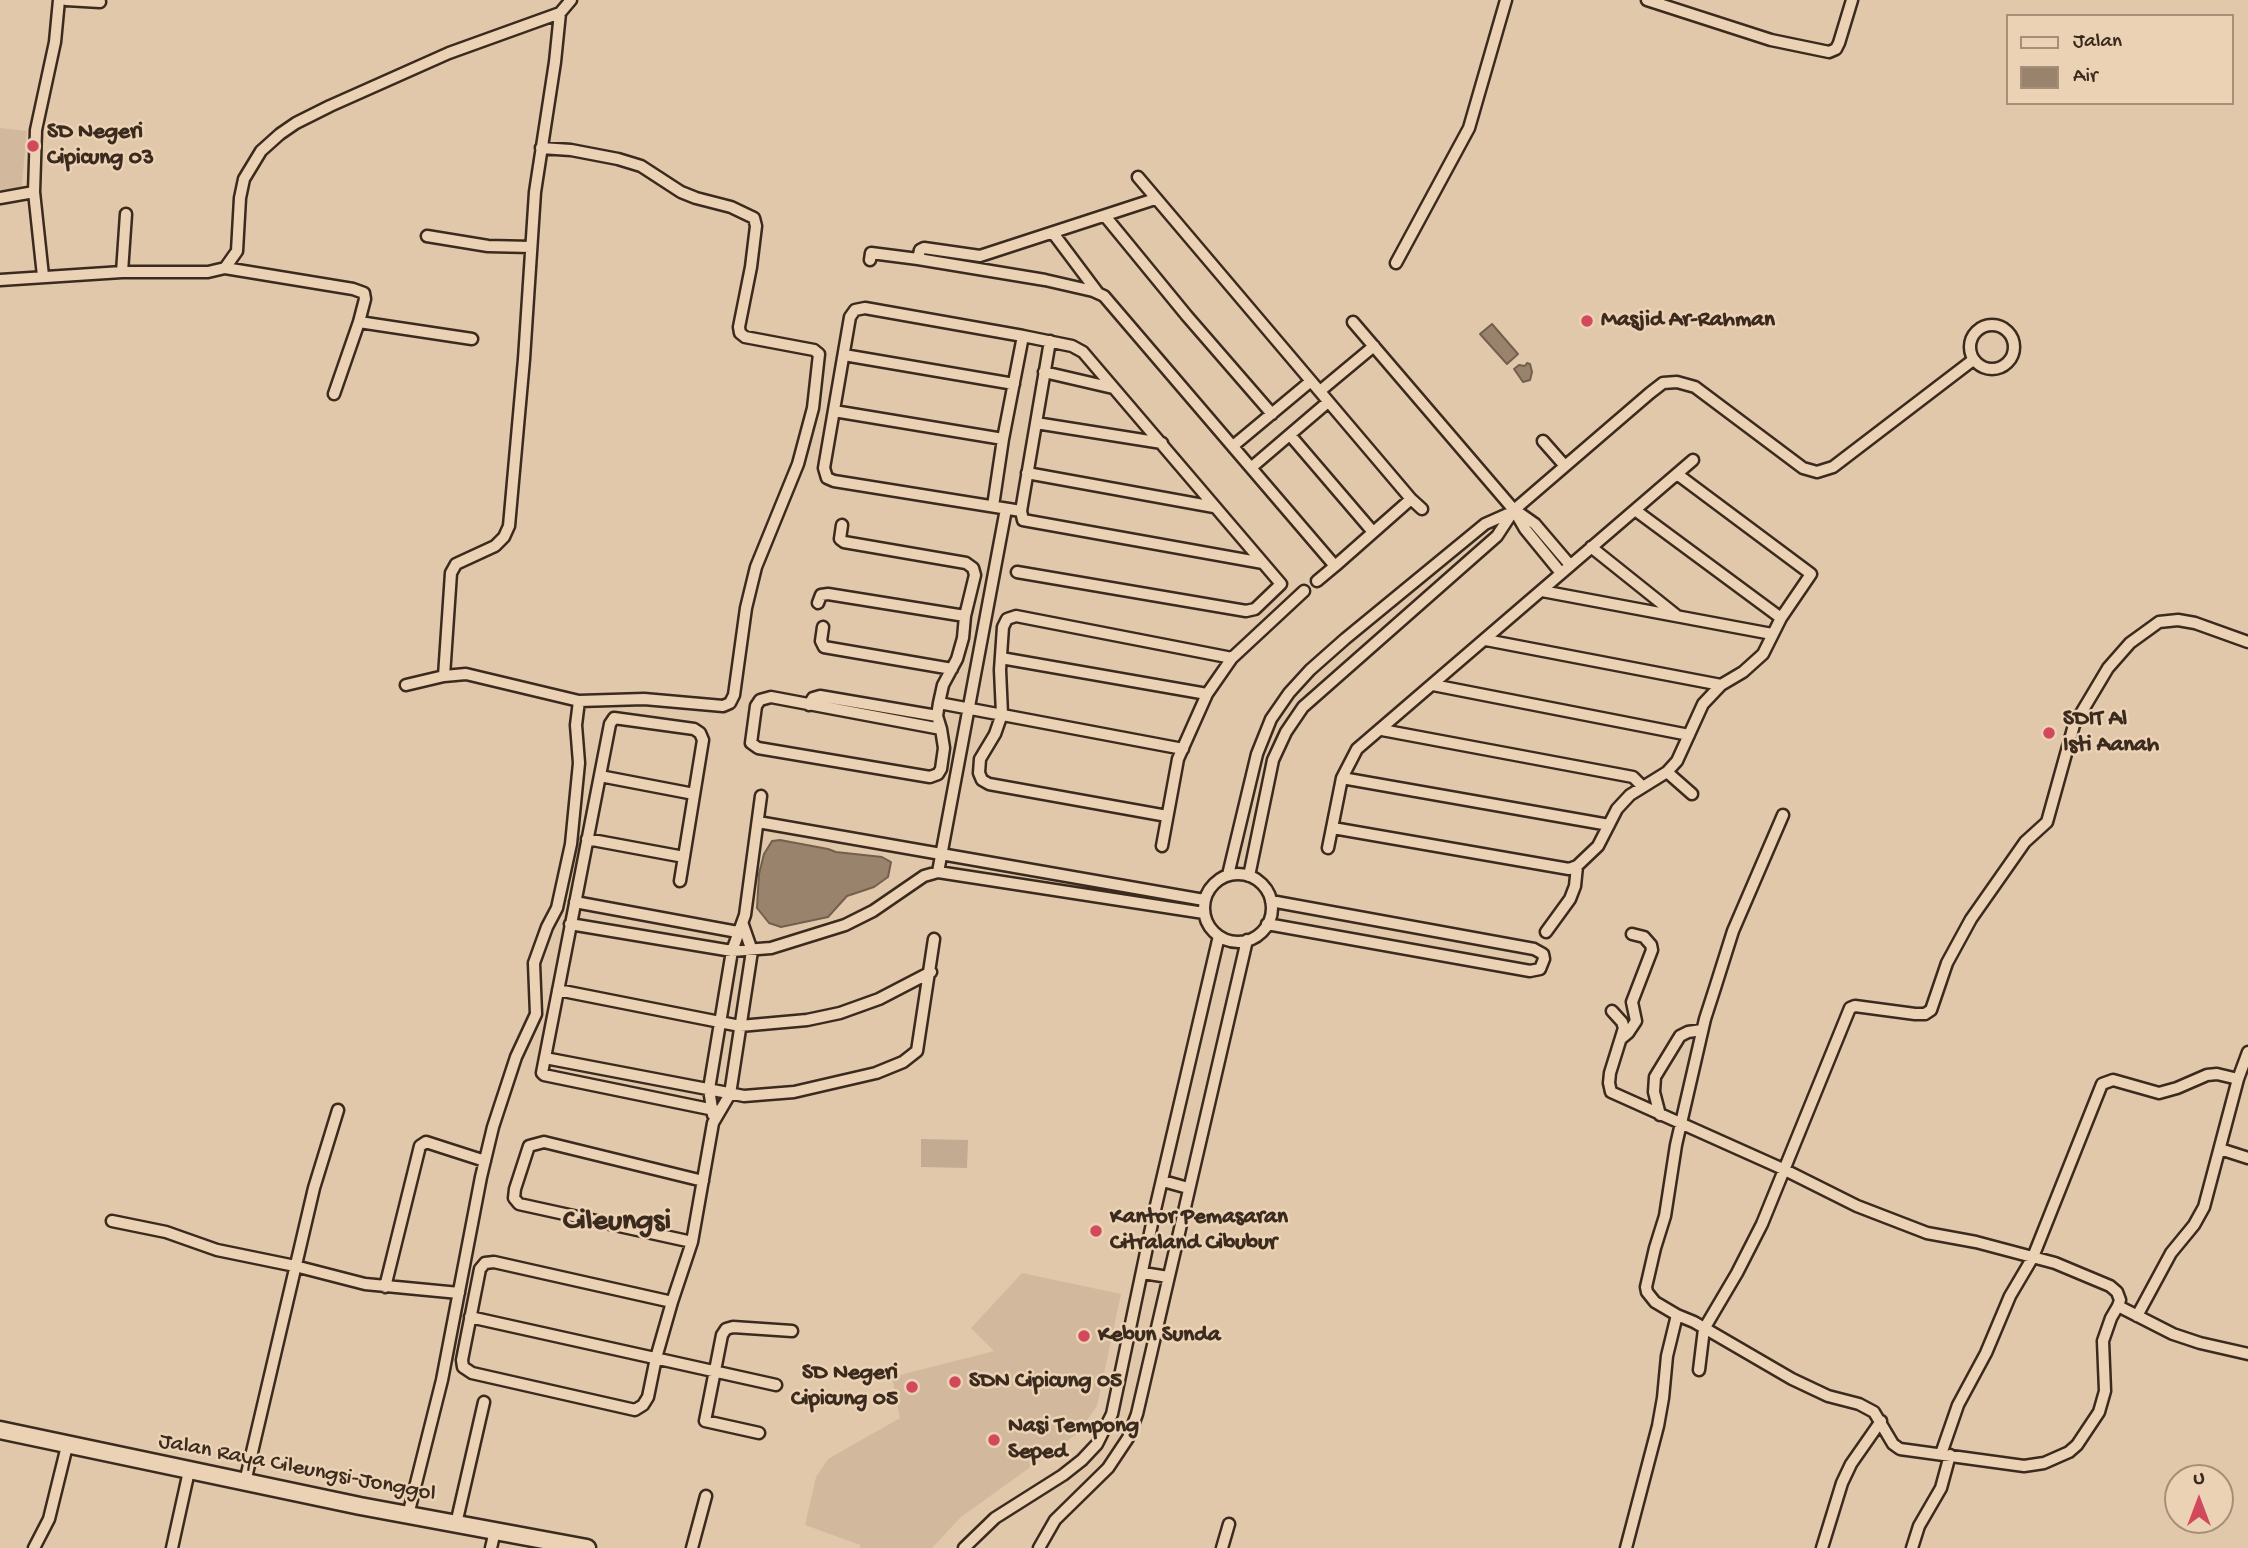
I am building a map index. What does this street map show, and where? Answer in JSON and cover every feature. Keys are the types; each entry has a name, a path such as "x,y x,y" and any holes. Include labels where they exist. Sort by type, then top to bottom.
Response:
{"main road":[{"name":"Jalan Raya Cileungsi-Jonggol","path":"0,1430 189,1471 587,1548"}],"street":[{"path":"43,276 34,192 36,130 55,42 59,0"},
{"path":"65,0 100,2"},
{"path":"225,268 237,251 240,198 244,179 261,152 280,134 319,111 449,53 560,13 571,0"},
{"path":"1396,263 1469,128 1506,0"},
{"path":"1647,0 1772,40 1829,52 1836,50 1852,0"},
{"path":"444,676 451,573 456,564 495,546 504,537 509,526 521,399 535,192 560,13"},
{"path":"406,685 466,674 579,701 644,699 723,706 730,703 734,695 746,608 756,567 798,464 813,408 819,354 814,350 745,337 738,327 751,267 756,226 754,218 731,207 681,192 641,166 571,150 541,148"},
{"path":"1138,177 1422,509"},
{"path":"0,198 34,192"},
{"path":"918,259 920,250 924,248 980,256 1155,199"},
{"path":"122,272 126,214"},
{"path":"1105,216 1186,316 1272,414"},
{"path":"1053,233 1098,293 1111,303 1335,566"},
{"path":"427,236 488,246 531,247"},
{"path":"870,260 871,253 918,259 1045,280 1098,293"},
{"path":"979,269 980,256"},
{"path":"0,280 122,272 208,272 225,268 361,291 365,299 359,322 334,394"},
{"path":"1017,572 1246,611 1255,609 1281,584 1083,352 1072,346 1023,336 865,309 855,310 850,317 824,468 827,478 1021,512"},
{"path":"359,322 472,339"},
{"path":"1353,322 1514,510 1525,529 1561,573"},
{"path":"1988,325 2000,326 2009,332 2014,343 2014,354 2008,363 1997,369 1984,368 1973,360 1969,350 1971,339 1978,330 1988,325"},
{"path":"993,506 1023,336"},
{"path":"1049,341 1021,512 1023,520 1263,563"},
{"path":"1320,391 1374,346"},
{"path":"844,355 1014,384"},
{"path":"1228,875 1257,754 1271,719 1289,693 1310,670 1346,639 1485,524 1514,510 1663,383 1677,382 1695,387 1803,468 1817,472 1833,467 1973,360"},
{"path":"1044,372 1113,388"},
{"path":"1233,446 1311,381"},
{"path":"1252,467 1328,402"},
{"path":"834,411 1003,439"},
{"path":"1035,423 1161,443"},
{"path":"1290,435 1373,533"},
{"path":"1543,442 1565,466"},
{"path":"1328,848 1342,778 1357,749 1693,460"},
{"path":"1027,473 1214,508"},
{"path":"1333,828 1569,869 1577,866 1598,846 1617,809 1642,786 1667,772 1680,755 1703,704 1721,685 1743,672 1763,654 1781,618 1811,574 1677,474"},
{"path":"1317,581 1411,499"},
{"path":"938,872 1006,509"},
{"path":"1514,510 1535,524 1570,565"},
{"path":"1249,876 1273,760 1286,732 1303,707 1497,536 1514,510"},
{"path":"1636,510 1781,618"},
{"path":"842,524 840,539 844,542 966,563 973,568 975,575 965,616 963,638 943,685 937,716 941,729 944,748 941,769 938,774 930,777 758,748 751,743 756,706 760,700 771,697 941,729"},
{"path":"1591,547 1678,617"},
{"path":"1162,846 1178,759 1208,694 1231,658 1304,591"},
{"path":"1542,591 1772,634"},
{"path":"818,603 821,595 828,594 965,616"},
{"path":"1167,816 982,780 979,772 980,759 995,734 1002,715 1003,627 1007,619 1016,616 1231,658"},
{"path":"1699,1370 1704,1329 1762,1224 1850,1009 1855,1006 1915,1014 1925,1014 1931,1010 1947,964 1971,919 2025,842 2052,814 2074,726 2108,668 2130,643 2159,622 2178,620 2195,623 2248,642"},
{"path":"823,627 821,641 824,647 952,669"},
{"path":"1486,640 1721,685"},
{"path":"1001,658 1208,694"},
{"path":"1433,685 1689,735"},
{"path":"809,705 813,698 820,696 937,716"},
{"path":"408,1515 442,1380 485,1161 516,1057 536,1014 534,963 557,908 571,844 579,762 576,725 579,701"},
{"path":"939,704 1183,749"},
{"path":"680,881 703,740 700,733 694,729 614,718 610,724 542,1069 544,1075 715,1111"},
{"path":"1382,730 1633,777 1642,786"},
{"path":"1667,772 1692,794"},
{"path":"600,776 694,794"},
{"path":"1342,778 1609,825"},
{"path":"672,1303 494,1262 485,1263 480,1269 462,1360 463,1367 472,1373 635,1410 643,1405 648,1397 656,1358 692,1242 715,1111 709,1089 732,951 743,931 761,796"},
{"path":"1612,1011 1624,1028 1611,1073 1611,1092 1682,1125 1783,1169 1857,1206 1927,1233 2054,1263 2110,1286 2118,1292 2120,1300 2110,1318 2103,1341 2105,1391 2102,1407 2077,1445 2069,1452 2033,1466 2015,1466 1896,1447 1874,1412 1792,1380 1655,1302 1647,1292 1655,1248 1665,1216 1676,1145 1682,1125 1702,1030 1733,931 1783,815"},
{"path":"758,822 1205,900"},
{"path":"587,839 684,857"},
{"path":"1546,932 1570,899 1575,886 1577,866"},
{"path":"570,924 732,951 752,951 808,939 845,925 873,911 924,876 938,872 1204,913"},
{"path":"1228,875 1249,876 1264,886 1271,901 1272,911 1267,924 1258,934 1247,940 1232,941 1219,936 1209,926 1204,913 1205,900 1211,886 1228,875"},
{"path":"1149,905 1151,890"},
{"path":"1267,924 1530,971 1540,969 1544,959 1543,954 1534,949 1271,901"},
{"path":"575,902 743,931"},
{"path":"715,1111 730,1094 752,951 743,931"},
{"path":"1622,1038 1636,1021 1632,1002 1652,950 1651,944 1644,937 1632,934"},
{"path":"964,1548 995,1518 1082,1460 1097,1444 1112,1414 1219,936"},
{"path":"545,1058 744,1096 794,1092 838,1083 903,1062 917,1051 934,939"},
{"path":"1039,1548 1055,1520 1108,1468 1128,1438 1137,1414 1247,940"},
{"path":"558,990 740,1026 807,1020 840,1013 879,999 930,972"},
{"path":"1660,1115 1654,1091 1655,1077 1680,1036 1702,1030"},
{"path":"2137,1316 2171,1254 2194,1225 2204,1207 2238,1079 2248,1052"},
{"path":"1912,1548 1919,1526 1941,1488 1958,1405 1986,1353 2010,1296 2033,1257 2102,1084 2113,1080 2159,1093 2207,1075 2217,1074 2238,1079"},
{"path":"245,1482 314,1188 338,1110"},
{"path":"385,1287 421,1146 426,1142 485,1161"},
{"path":"692,1242 519,1204 514,1198 515,1189 529,1146 544,1142 703,1181"},
{"path":"2220,1149 2248,1158"},
{"path":"1163,1181 1188,1188"},
{"path":"112,1221 166,1232 216,1250 385,1287 459,1293"},
{"path":"1143,1273 1168,1277"},
{"path":"2118,1306 2173,1334 2248,1354"},
{"path":"1626,1548 1658,1426 1667,1356 1677,1315"},
{"path":"470,1317 776,1385"},
{"path":"759,1433 705,1421 722,1335 729,1328 792,1331"},
{"path":"456,1524 484,1402"},
{"path":"1822,1548 1846,1473 1881,1421"},
{"path":"34,1548 50,1519 67,1446"},
{"path":"172,1548 189,1471"},
{"path":"691,1548 706,1496"},
{"path":"1222,1548 1229,1524"},
{"path":"491,1548 495,1531"}],"shaded area":[{"path":"0,128 27,131 21,194 0,190"},
{"path":"921,1139 968,1140 967,1168 921,1167"},
{"path":"1022,1273 1121,1294 1097,1406 1078,1433 961,1517 932,1548 860,1548 860,1545 805,1525 816,1477 828,1459 900,1418 892,1377 994,1351 971,1328"}],"water":[{"path":"1492,324 1518,354 1507,364 1480,334"},
{"path":"1530,364 1532,372 1530,380 1523,382 1514,369"},
{"path":"780,840 836,852 882,857 891,862 888,877 874,887 847,896 828,917 781,927 769,923 757,908 759,874 764,854 772,841"}],"place":[{"name":"SD Negeri Cipicung 03","path":"33,146"},
{"name":"Masjid Ar-Rahman","path":"1587,321"},
{"name":"SDIT Al Isti Aanah","path":"2049,733"},
{"name":"Kantor Pemasaran Citraland Cibubur","path":"1096,1231"},
{"name":"Kebun Sunda","path":"1084,1336"},
{"name":"SDN Cipicung 05","path":"955,1382"},
{"name":"SD Negeri Cipicung 05","path":"912,1387"},
{"name":"Nasi Tempong Seped","path":"994,1440"}],"district":[{"name":"Cileungsi","path":"617,1223"}]}
